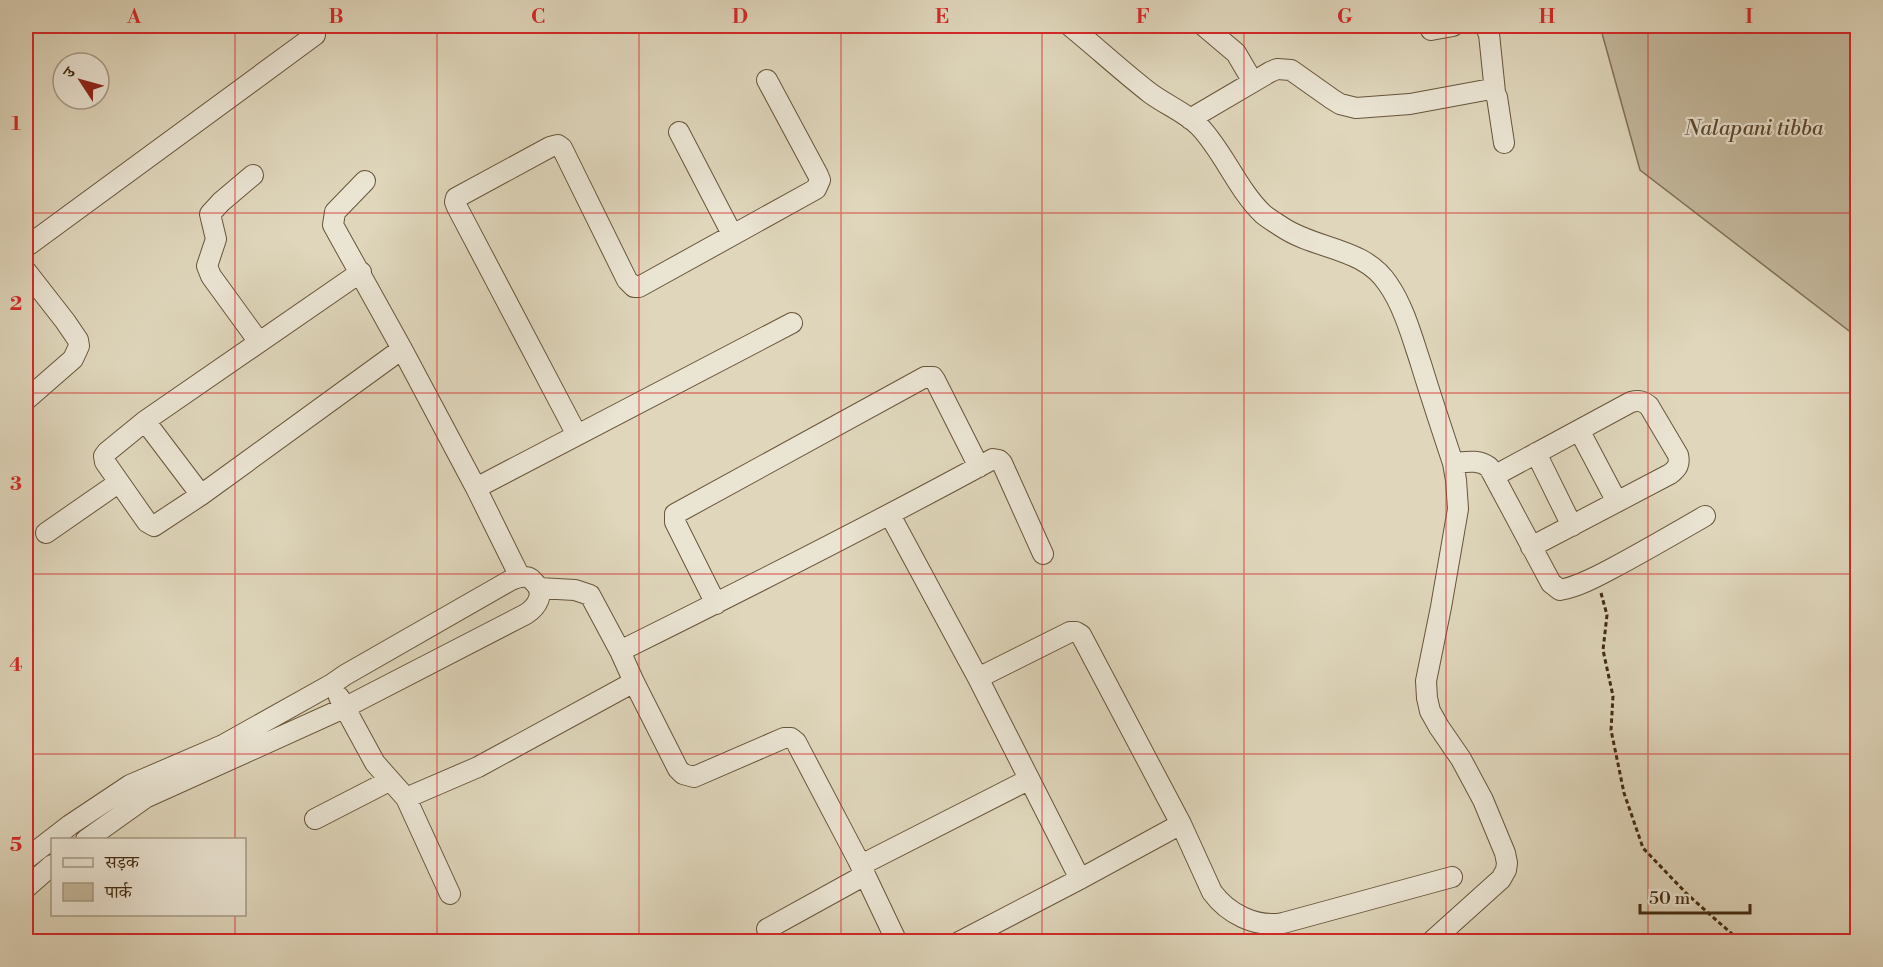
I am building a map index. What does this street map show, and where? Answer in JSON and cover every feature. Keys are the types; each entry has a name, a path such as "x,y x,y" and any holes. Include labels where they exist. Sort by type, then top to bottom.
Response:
{"street":[{"path":"1070,26 1137,83 1190,119 1208,136 1264,215 1304,239 1364,260 1384,278 1397,298 1453,463 1456,480 1458,508 1426,681 1427,698 1430,711 1461,759 1483,800 1507,862 1501,879 1431,942"},
{"path":"1204,26 1236,53 1253,82"},
{"path":"1431,30 1452,26"},
{"path":"1485,26 1489,34 1494,92 1504,143"},
{"path":"26,247 315,34"},
{"path":"1190,119 1253,82 1283,68 1291,70 1340,104 1356,108 1410,104 1484,89 1491,89 1494,92"},
{"path":"577,435 457,207 456,198 550,147 558,145 562,148 627,280 634,287 639,286 816,189 820,180 767,80"},
{"path":"679,132 732,234"},
{"path":"253,176 210,214 216,238 207,266 259,342"},
{"path":"365,181 335,212 333,219 337,234 361,272 476,488 520,577"},
{"path":"26,272 65,321 78,340 79,346 74,359 26,400"},
{"path":"361,272 145,421 107,452 104,456 105,462 147,522 154,526 201,495 402,349"},
{"path":"476,488 792,323"},
{"path":"716,604 675,522 674,517 678,511 925,377 933,377 935,380 979,467"},
{"path":"1494,476 1637,400 1649,406 1678,455 1679,463 1676,469 1531,547"},
{"path":"145,421 201,495"},
{"path":"1579,430 1617,502"},
{"path":"1536,453 1572,526"},
{"path":"620,651 890,515 993,459 1002,463 1043,554"},
{"path":"1453,463 1480,462 1489,467 1554,587 1560,590 1596,576 1705,516"},
{"path":"46,533 118,483"},
{"path":"890,515 978,678 1080,879"},
{"path":"53,838 130,784 223,745 511,580 520,577 531,579 538,588 540,597 536,606 526,614 344,708 145,798 89,838"},
{"path":"538,588 575,590 590,596 682,774 694,777 784,738 791,738 796,742 863,870 897,942"},
{"path":"978,678 1070,632 1081,635 1181,824 1212,892 1219,902 1240,916 1270,924 1283,923 1452,877"},
{"path":"406,798 478,767 633,682"},
{"path":"332,684 375,764 406,798 450,894"},
{"path":"767,929 863,870 1028,780"},
{"path":"315,819 389,781"},
{"path":"959,942 1181,824"},
{"path":"26,859 51,840"},
{"path":"26,888 51,866"}],"path":[{"path":"1596,576 1607,615 1603,650 1613,696 1611,730 1624,793 1643,848 1687,894 1741,942"}],"green space":[{"name":"Nalapani tibba","path":"1600,26 1857,26 1857,337 1640,170"}]}
